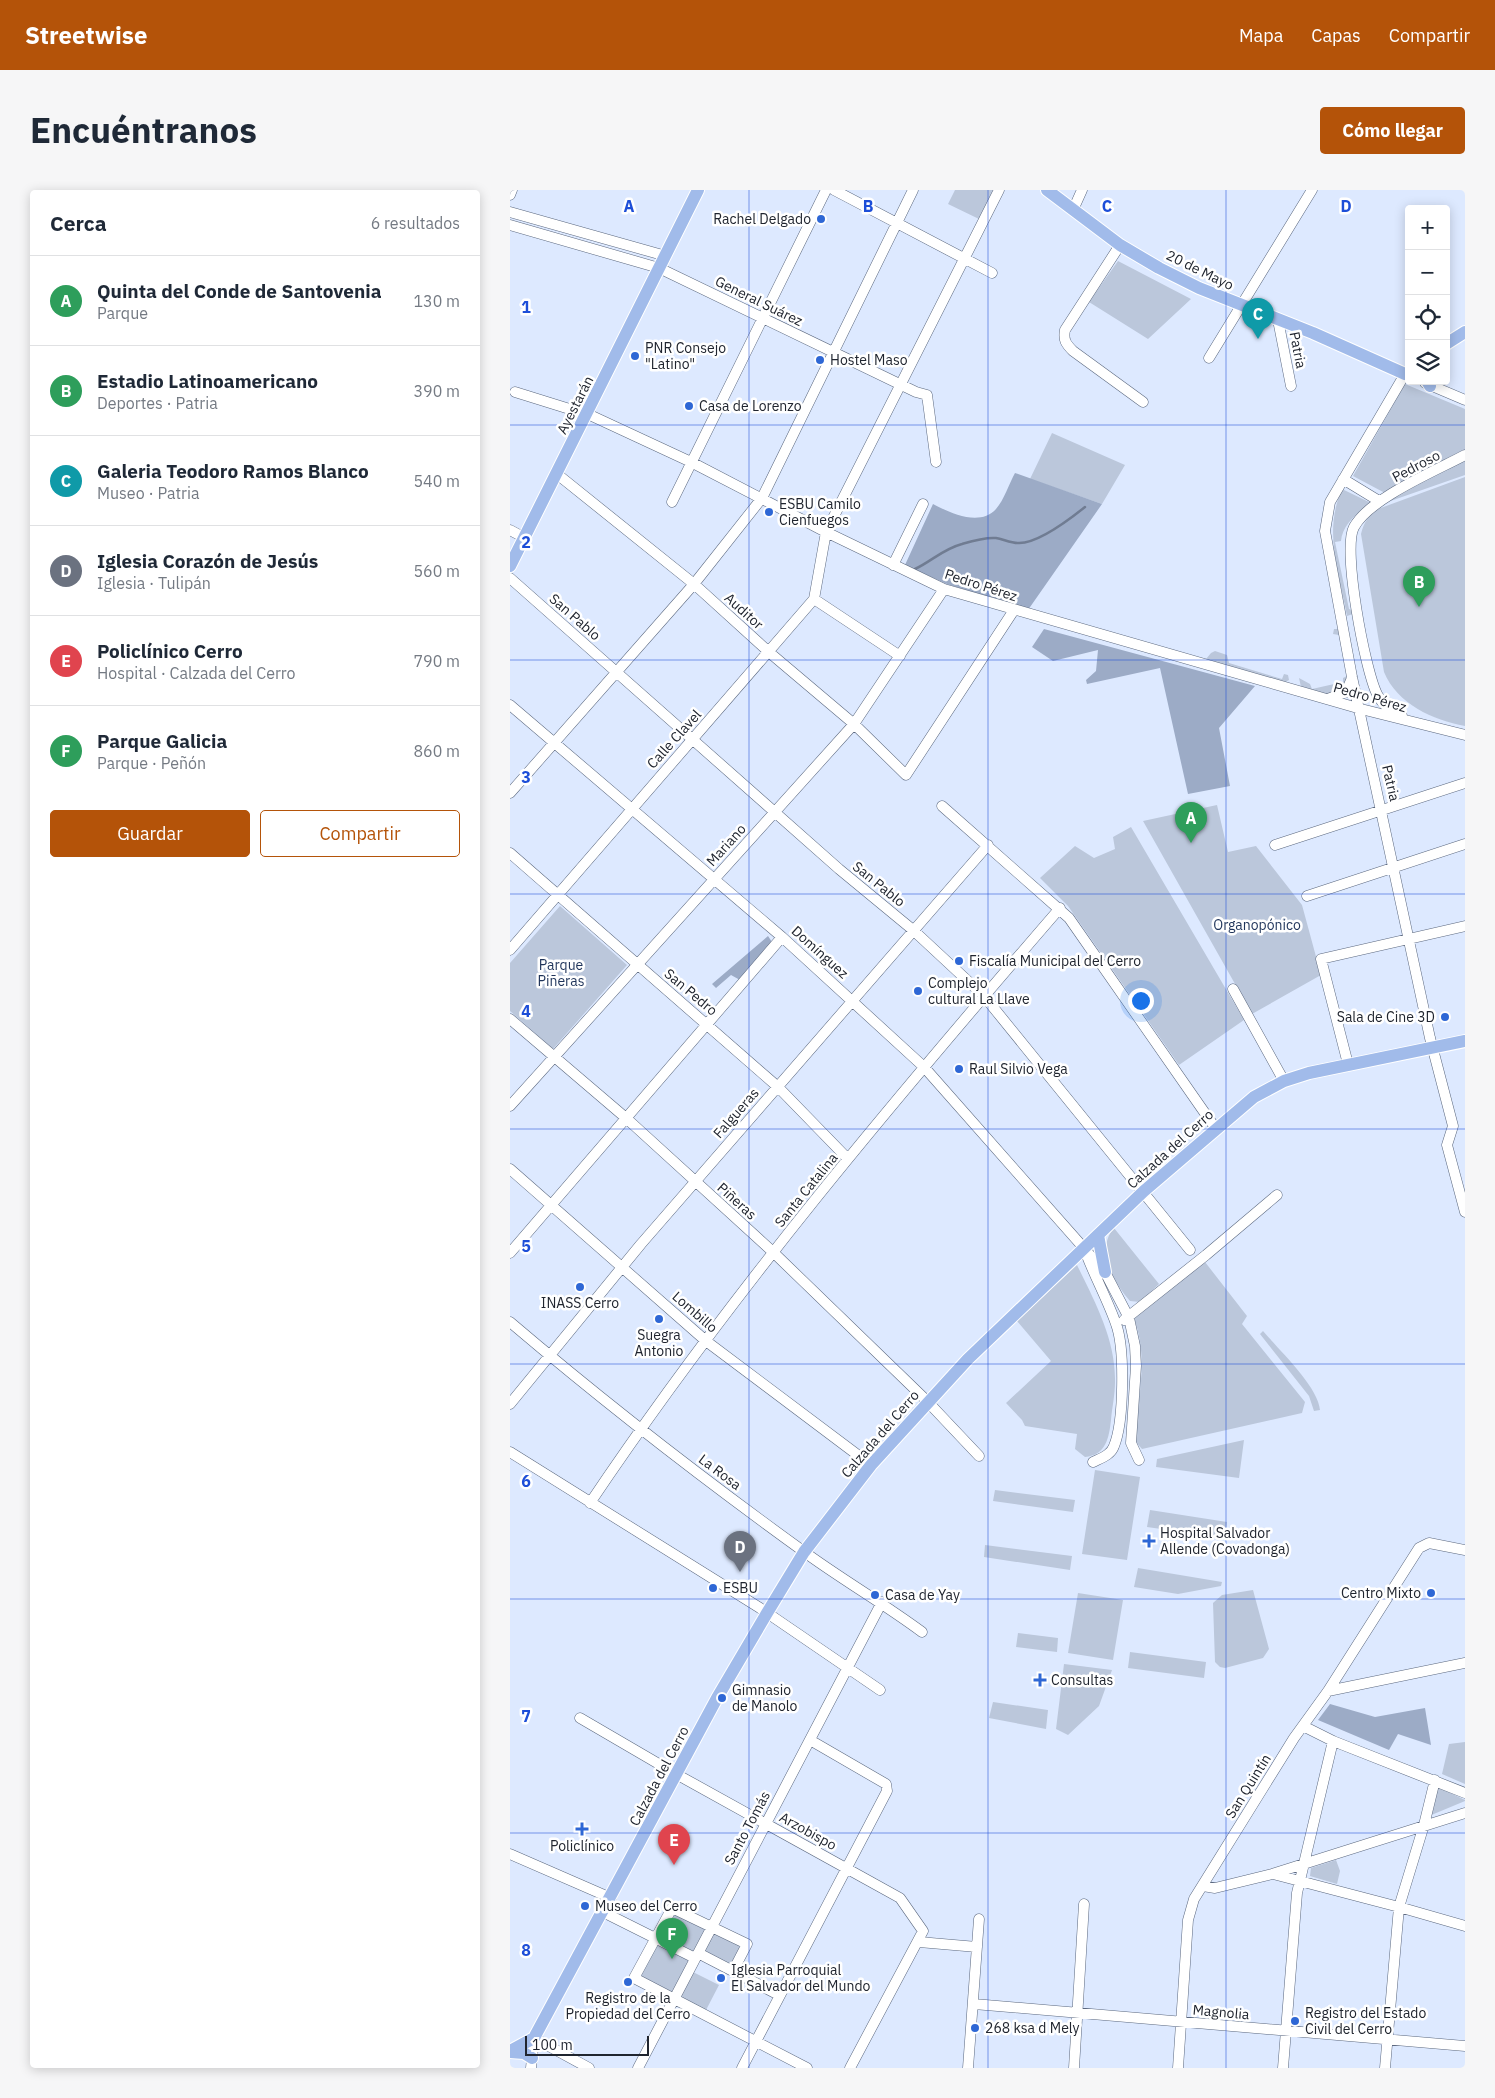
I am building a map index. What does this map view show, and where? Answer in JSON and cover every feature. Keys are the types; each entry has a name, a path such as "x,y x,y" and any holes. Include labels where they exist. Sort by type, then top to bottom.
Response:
{"main road":[{"name":"Ayestarán","path":"510,566 698,190"},
{"name":"20 de Mayo","path":"1047,190 1120,245 1199,288 1378,362 1405,370"},
{"path":"1450,341 1465,332"},
{"name":"Calzada del Cerro","path":"534,2038 717,1698 804,1552 871,1465 927,1401 968,1359 1144,1191 1254,1097 1284,1081 1348,1064 1465,1041"},
{"path":"1098,1235 1105,1272"},
{"path":"510,2051 534,2038"},
{"path":"510,2051 524,2053 532,2063"}],"street":[{"path":"510,195 512,190"},
{"path":"672,502 826,190"},
{"path":"834,190 992,273"},
{"path":"510,792 694,584 762,498 913,190"},
{"name":"Calle Clavel","path":"510,950 632,807 770,653 814,599 826,532 999,190"},
{"path":"1073,210 1082,190"},
{"path":"1209,358 1312,190"},
{"path":"510,212 666,256"},
{"name":"General Suárez","path":"510,224 659,268 928,397 936,462"},
{"path":"1120,245 1064,330 1063,337 1065,343 1073,351 1143,402"},
{"name":"Patria","path":"1278,320 1291,386"},
{"name":"Patria","path":"1405,376 1330,502 1325,530 1352,677 1361,709 1383,810 1432,1047 1453,1126 1447,1145 1465,1212"},
{"path":"1431,385 1465,400"},
{"name":"Pedro Pérez","path":"515,392 586,414 691,462 826,532 944,589 1361,709 1465,735"},
{"name":"Pedroso","path":"1380,502 1465,455"},
{"name":"Auditor","path":"557,474 694,584 770,653 854,724 906,774 1014,610"},
{"path":"1343,479 1380,502 1366,513 1354,527 1349,541 1350,570 1370,674 1381,709 1374,712"},
{"path":"893,565 923,504"},
{"path":"510,530 525,538"},
{"name":"San Pablo","path":"510,578 839,869 913,930 984,996 1190,1250"},
{"name":"Mariano","path":"510,1106 854,724 944,589"},
{"path":"814,599 900,656"},
{"path":"1327,699 1346,692 1352,677"},
{"path":"1377,696 1391,710 1418,724"},
{"name":"Domínguez","path":"510,705 632,807 782,937 924,1067 1105,1272 1129,1318 1136,1366 1131,1443 1139,1460"},
{"path":"1275,845 1465,783"},
{"path":"942,806 1060,908 1111,976 1216,1129"},
{"name":"Falgueras","path":"510,1404 695,1182 988,844"},
{"path":"1307,896 1465,844"},
{"name":"San Pedro","path":"510,853 778,1087 848,1159"},
{"name":"Santa Catalina","path":"590,1503 640,1429 773,1252 924,1067 1060,908"},
{"path":"1348,1064 1320,959 1465,926"},
{"path":"510,1253 550,1204 782,937"},
{"path":"1233,989 1284,1081"},
{"name":"Piñeras","path":"510,1019 626,1118 773,1252 927,1401 979,1456"},
{"name":"Lombillo","path":"510,1169 706,1341 871,1465"},
{"path":"1116,1324 1129,1318 1277,1195"},
{"name":"Domínguez","path":"1083,1248 1116,1324 1120,1343 1122,1383 1115,1444 1110,1452 1093,1462"},
{"name":"La Rosa","path":"510,1322 640,1429 804,1552 882,1602 922,1632"},
{"path":"510,1452 767,1613 880,1690"},
{"name":"San Quintín","path":"1178,2068 1189,1911 1303,1726 1328,1691 1420,1546 1429,1543 1465,1550"},
{"name":"Santo Tomás","path":"638,2068 882,1602"},
{"path":"1328,1691 1465,1663"},
{"name":"Arzobispo","path":"580,1718 676,1774 900,1898 923,1930 919,1942"},
{"path":"1303,1726 1334,1741 1465,1792"},
{"path":"742,2068 887,1791 887,1787 810,1740"},
{"path":"1283,2068 1297,1893 1305,1863 1305,1852 1334,1741"},
{"path":"1385,2068 1400,1907 1435,1780"},
{"path":"1203,1886 1215,1888 1272,1874 1465,1812"},
{"path":"510,1854 610,1898"},
{"path":"1272,1874 1465,1926"},
{"path":"1074,2068 1084,1904"},
{"path":"733,1971 747,1944 672,1908 634,1978 807,2068"},
{"path":"603,1912 655,1939 733,1971 779,1995"},
{"path":"968,2068 980,1919"},
{"path":"850,2068 919,1942 977,1947"},
{"name":"Magnolia","path":"974,2004 1465,2046"},
{"path":"532,2063 534,2038 590,2068"}],"green space":[{"path":"955,190 993,190 979,219 948,204"},
{"path":"1118,261 1191,299 1148,339 1089,302"},
{"path":"1405,384 1465,409 1465,451 1385,493 1353,476"},
{"path":"1052,433 1125,465 1102,504 1030,479"},
{"path":"1465,458 1465,475 1379,505"},
{"path":"1465,477 1465,726 1441,720 1417,709 1398,693 1384,672 1361,534 1367,520 1378,509"},
{"path":"1342,489 1371,503 1348,524 1341,541 1335,542 1349,609 1352,610 1353,614 1347,616 1334,552 1333,537 1336,505"},
{"path":"1334,629 1339,629 1349,676 1345,689 1330,695 1301,687 1299,678 1310,684 1312,689 1343,682 1343,678 1347,676 1339,635 1333,634"},
{"path":"1215,651 1227,655 1229,663 1282,679 1284,674 1288,675 1289,680 1284,683 1206,659"},
{"name":"Organopónico","path":"1217,805 1228,852 1256,846 1302,905 1321,975 1252,1014 1143,821"},
{"path":"1131,827 1244,1020 1179,1065 1068,906 1040,878 1075,846 1094,858 1115,849 1113,837"},
{"name":"Parque Piñeras","path":"560,906 627,965 553,1049 510,1011 510,963"},
{"path":"1114,1228 1159,1284 1140,1302 1130,1301 1118,1285 1109,1266 1106,1246"},
{"path":"1205,1262 1247,1316 1242,1324 1305,1402 1302,1413 1142,1449 1135,1441 1142,1363 1141,1347 1133,1316"},
{"path":"1077,1265 1091,1293 1108,1336 1112,1351 1115,1382 1110,1427 1105,1444 1098,1453 1085,1457 1075,1449 1077,1434 1025,1426 1022,1420 1006,1403 1051,1361 1017,1321"},
{"path":"1263,1331 1305,1379 1318,1400 1320,1410 1314,1411 1309,1396 1260,1334"},
{"path":"1244,1440 1239,1478 1156,1467 1157,1459"},
{"path":"1095,1470 1140,1477 1127,1560 1082,1554"},
{"path":"995,1490 1075,1500 1073,1512 993,1501"},
{"path":"1150,1510 1227,1522 1225,1538 1147,1527"},
{"path":"985,1545 1072,1556 1070,1570 984,1557"},
{"path":"1138,1568 1222,1582 1221,1586 1178,1594 1134,1587"},
{"path":"1253,1590 1269,1649 1263,1658 1225,1668 1220,1667 1215,1662 1213,1603 1222,1595"},
{"path":"1078,1593 1123,1600 1113,1660 1068,1653"},
{"path":"1018,1633 1058,1638 1057,1652 1016,1647"},
{"path":"1130,1652 1206,1662 1204,1678 1128,1668"},
{"path":"1064,1664 1112,1670 1099,1706 1068,1735 1056,1729"},
{"path":"993,1702 1048,1710 1046,1729 989,1718"},
{"path":"1465,1742 1465,1784 1442,1774 1449,1744"},
{"path":"1436,1786 1465,1800 1465,1801 1429,1816"},
{"path":"1336,1860 1340,1871 1337,1884 1310,1876 1311,1868"},
{"path":"673,1911 744,1945 732,1967 701,1952 691,1971 719,1985 705,2012 637,1977"}],"shaded area":[{"path":"1015,473 1102,504 1028,610 947,584 905,565 933,504 965,517 982,517 996,509 1002,501"},
{"path":"1044,629 1255,686 1219,728 1230,786 1188,794 1160,668 1087,684 1086,680 1096,671 1098,650 1053,661 1032,647"},
{"path":"768,936 772,942 740,980 731,975 716,988 712,984"},
{"path":"1330,1704 1375,1717 1425,1708 1431,1745 1398,1734 1389,1750 1318,1720"}],"waterway":[{"path":"915,569 955,546 974,541 996,538 1018,543 1026,542 1053,530 1085,507"}],"place":[{"name":"Rachel Delgado","path":"821,219"},
{"name":"Galeria Teodoro Ramos Blanco","path":"1258,339"},
{"name":"PNR Consejo \"Latino\"","path":"635,356"},
{"name":"Hostel Maso","path":"820,360"},
{"name":"Casa de Lorenzo","path":"689,406"},
{"name":"ESBU Camilo Cienfuegos","path":"769,512"},
{"name":"Estadio Latinoamericano","path":"1419,607"},
{"name":"Quinta del Conde de Santovenia","path":"1191,843"},
{"name":"Fiscalía Municipal del Cerro","path":"959,961"},
{"name":"Complejo cultural La Llave","path":"918,991"},
{"name":"Sala de Cine 3D","path":"1445,1017"},
{"name":"Raul Silvio Vega","path":"959,1069"},
{"name":"INASS Cerro","path":"580,1287"},
{"name":"Suegra Antonio","path":"659,1319"},
{"name":"Hospital Salvador Allende (Covadonga)","path":"1149,1541"},
{"name":"Iglesia Corazón de Jesús","path":"740,1572"},
{"name":"ESBU","path":"713,1588"},
{"name":"Centro Mixto","path":"1431,1593"},
{"name":"Casa de Yay","path":"875,1595"},
{"name":"Consultas","path":"1040,1680"},
{"name":"Gimnasio de Manolo","path":"722,1698"},
{"name":"Policlínico","path":"582,1829"},
{"name":"Policlínico Cerro","path":"674,1865"},
{"name":"Museo del Cerro","path":"585,1906"},
{"name":"Parque Galicia","path":"672,1959"},
{"name":"Iglesia Parroquial El Salvador del Mundo","path":"721,1978"},
{"name":"Registro de la Propiedad del Cerro","path":"628,1982"},
{"name":"Registro del Estado Civil del Cerro","path":"1295,2021"},
{"name":"268 ksa d Mely","path":"975,2028"}]}
